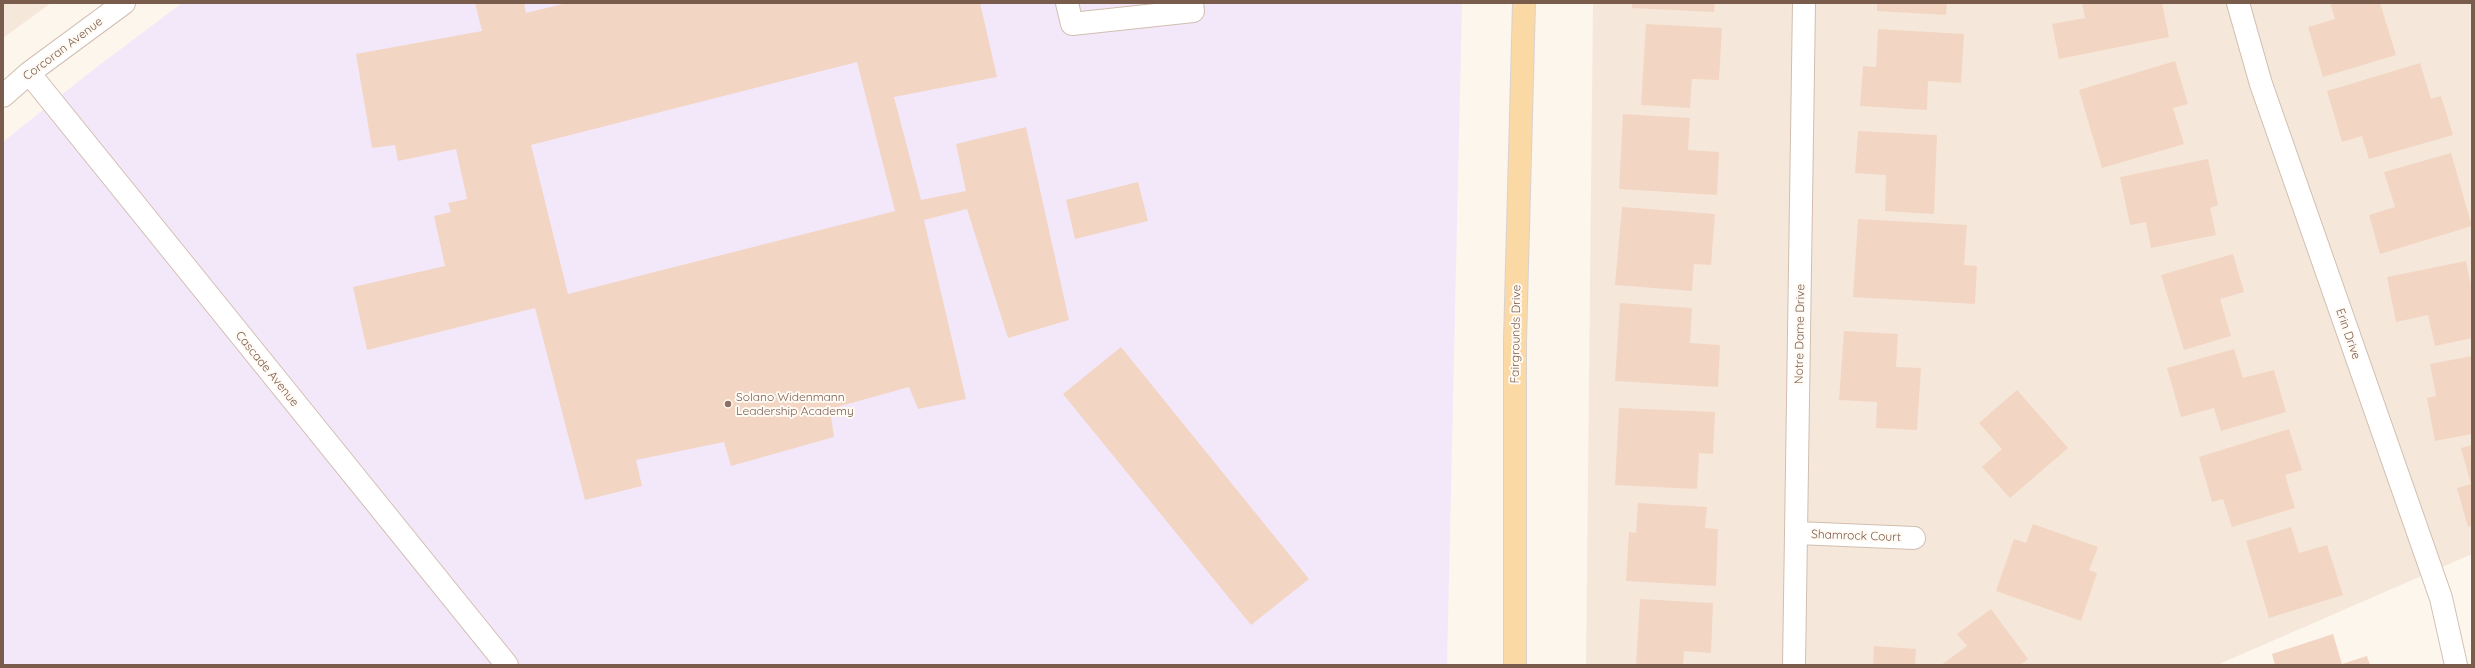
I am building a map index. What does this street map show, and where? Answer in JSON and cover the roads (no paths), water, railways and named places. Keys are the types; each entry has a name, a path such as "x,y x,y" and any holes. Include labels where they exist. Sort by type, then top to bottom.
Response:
{"main road":[{"name":"Fairgrounds Drive","path":"1515,665 1515,341 1524,3"}],"street":[{"name":"Corcoran Avenue","path":"3,96 28,73 124,3"},
{"path":"1067,3 1072,24 1193,11 1192,3"},
{"name":"Notre Dame Drive","path":"1794,665 1804,3"},
{"name":"Erin Drive","path":"2238,3 2261,84 2441,598 2456,665"},
{"name":"Cascade Avenue","path":"28,73 507,665"},
{"name":"Shamrock Court","path":"1797,533 1914,538"}],"place":[{"name":"Solano Widenmann Leadership Academy","path":"728,404"}]}
